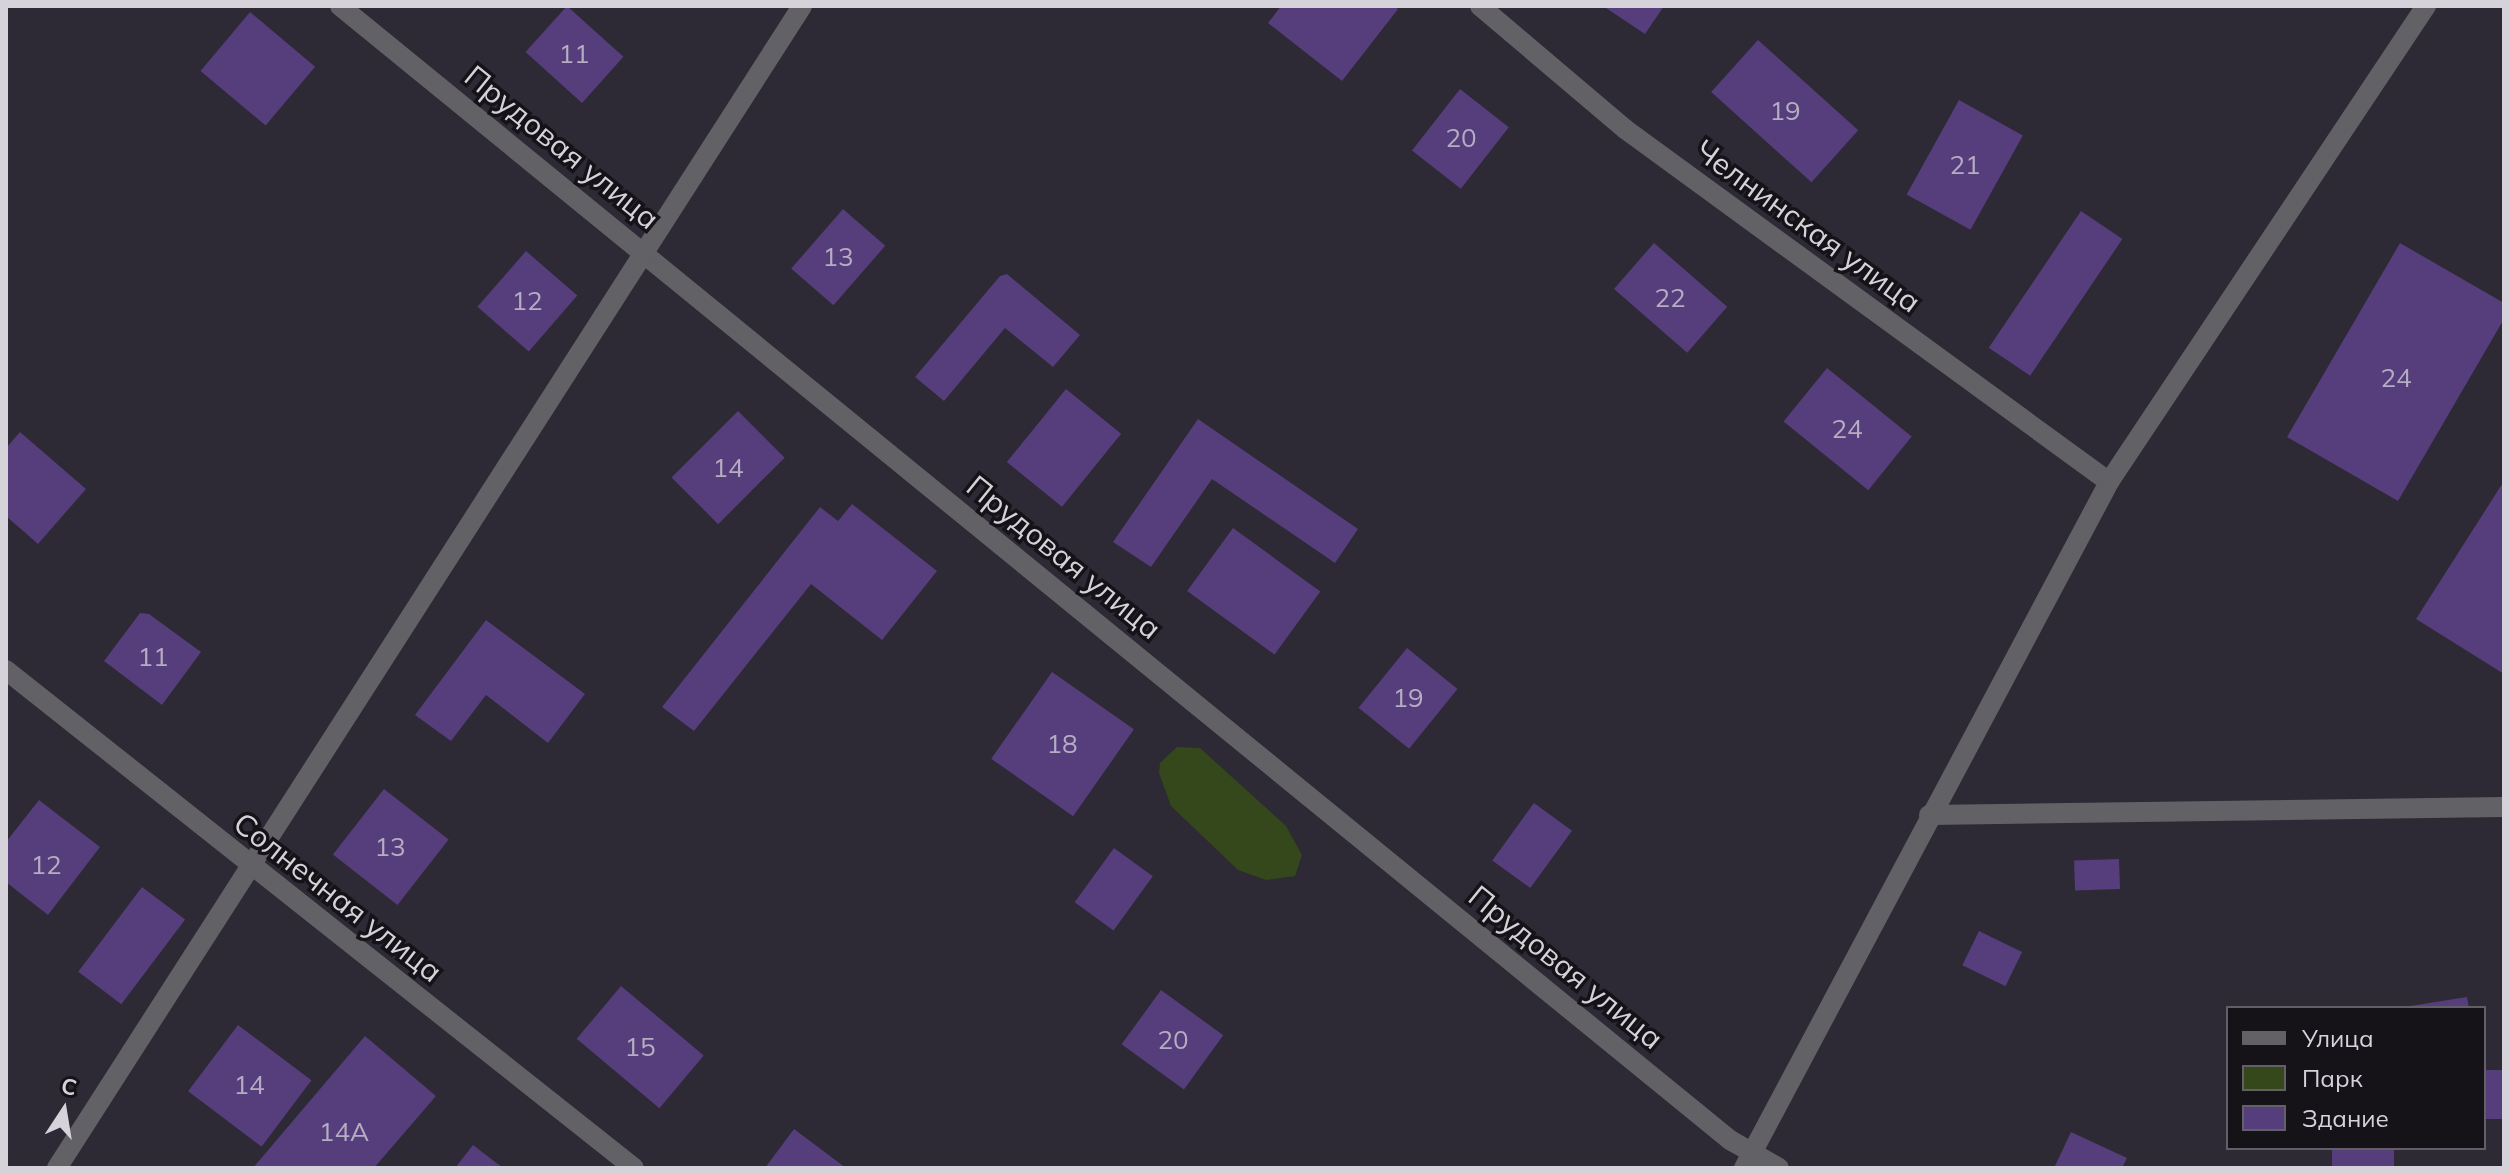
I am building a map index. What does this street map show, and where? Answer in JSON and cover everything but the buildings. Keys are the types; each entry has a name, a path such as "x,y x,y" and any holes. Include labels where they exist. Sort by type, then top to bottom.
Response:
{"street":[{"name":"Прудовая улица","path":"340,6 643,250 1730,1140 1748,1160 1779,1168"},
{"path":"57,1168 248,864 802,6"},
{"name":"Челнинская улица","path":"1480,6 1625,129 2109,482"},
{"path":"1748,1160 2109,482 2426,6"},
{"name":"Солнечная улица","path":"6,670 634,1168"},
{"path":"1929,815 2504,807"}],"green space":[{"path":"1177,747 1200,748 1286,826 1302,855 1295,876 1266,880 1238,870 1171,806 1159,773 1160,763"}]}
